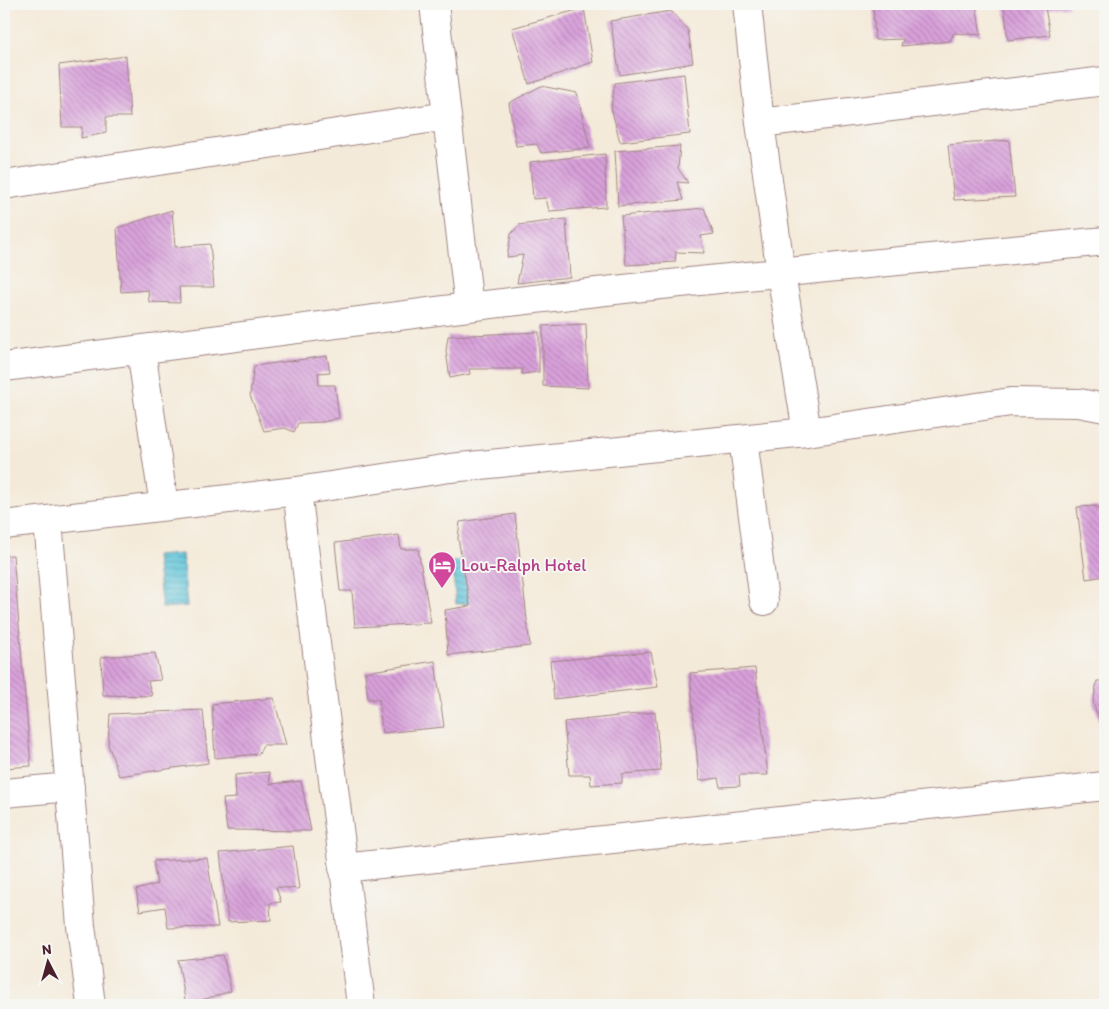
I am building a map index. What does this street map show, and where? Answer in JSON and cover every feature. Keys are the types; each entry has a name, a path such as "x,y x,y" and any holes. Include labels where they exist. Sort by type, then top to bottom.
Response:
{"street":[{"path":"434,4 469,307"},
{"path":"747,4 760,123 781,273 807,432"},
{"path":"760,123 1105,80"},
{"path":"4,185 447,116"},
{"path":"4,367 469,307 781,273 1105,241"},
{"path":"141,350 164,506"},
{"path":"4,525 297,491 450,468 807,432 1012,402 1080,403 1105,408"},
{"path":"743,439 764,601"},
{"path":"297,491 361,1005"},
{"path":"48,520 82,926 91,1005"},
{"path":"344,868 1105,786"},
{"path":"4,793 70,787"}],"water":[{"path":"182,554 187,606 162,608 156,556"},
{"path":"473,558 481,602 456,604 452,562"}],"building":[{"path":"873,4 976,4 981,35 954,33 950,41 901,46 903,39 875,40"},
{"path":"1004,4 1068,4 1069,7 1045,8 1050,35 1008,40"},
{"path":"584,8 593,62 529,84 512,28"},
{"path":"671,11 688,30 693,63 620,75 610,21"},
{"path":"126,56 130,117 106,117 106,133 81,138 82,127 62,127 59,65"},
{"path":"684,74 690,134 620,142 611,107 615,83"},
{"path":"541,86 577,93 590,148 541,153 537,144 516,146 509,103"},
{"path":"1009,140 1015,197 954,200 948,145"},
{"path":"680,146 678,168 688,183 677,182 683,200 618,206 615,151"},
{"path":"605,154 606,207 549,211 546,198 533,199 530,162"},
{"path":"704,208 714,234 701,236 704,253 676,252 675,262 626,265 621,216"},
{"path":"172,210 175,247 210,244 214,287 179,287 180,303 149,302 148,290 121,292 117,228"},
{"path":"566,219 570,277 517,283 523,255 507,257 511,234 519,225"},
{"path":"586,324 588,388 543,386 543,326"},
{"path":"539,332 539,372 522,374 522,369 469,369 470,374 450,378 446,351 448,336"},
{"path":"327,356 330,372 318,373 319,385 335,385 339,418 323,422 298,423 294,432 285,428 264,431 250,395 254,366"},
{"path":"1098,506 1105,535 1105,576 1086,579 1077,507"},
{"path":"515,514 530,646 448,655 445,610 470,606 458,538 460,522"},
{"path":"399,535 401,549 418,549 431,623 355,627 352,591 340,591 335,543"},
{"path":"13,555 31,766 4,768 4,556"},
{"path":"651,652 658,687 554,699 550,661"},
{"path":"155,653 161,680 148,681 152,696 103,695 101,657"},
{"path":"435,661 444,727 382,733 379,699 368,699 365,672"},
{"path":"755,668 768,775 739,775 740,786 720,787 718,778 699,781 690,673"},
{"path":"1097,681 1105,681 1105,724 1101,724 1093,703"},
{"path":"274,698 286,745 263,745 259,754 215,758 212,704"},
{"path":"203,710 208,763 119,776 108,744 110,714"},
{"path":"655,712 661,771 622,774 622,783 591,785 590,775 569,775 564,722"},
{"path":"269,772 270,784 301,781 311,831 227,830 223,799 236,798 235,775"},
{"path":"293,846 299,889 276,887 281,902 270,903 271,920 228,922 220,853"},
{"path":"207,858 218,927 168,928 165,907 140,911 136,890 157,884 153,861"},
{"path":"223,955 231,991 186,1005 178,960"}],"place":[{"name":"Lou-Ralph Hotel","path":"442,589"}]}
